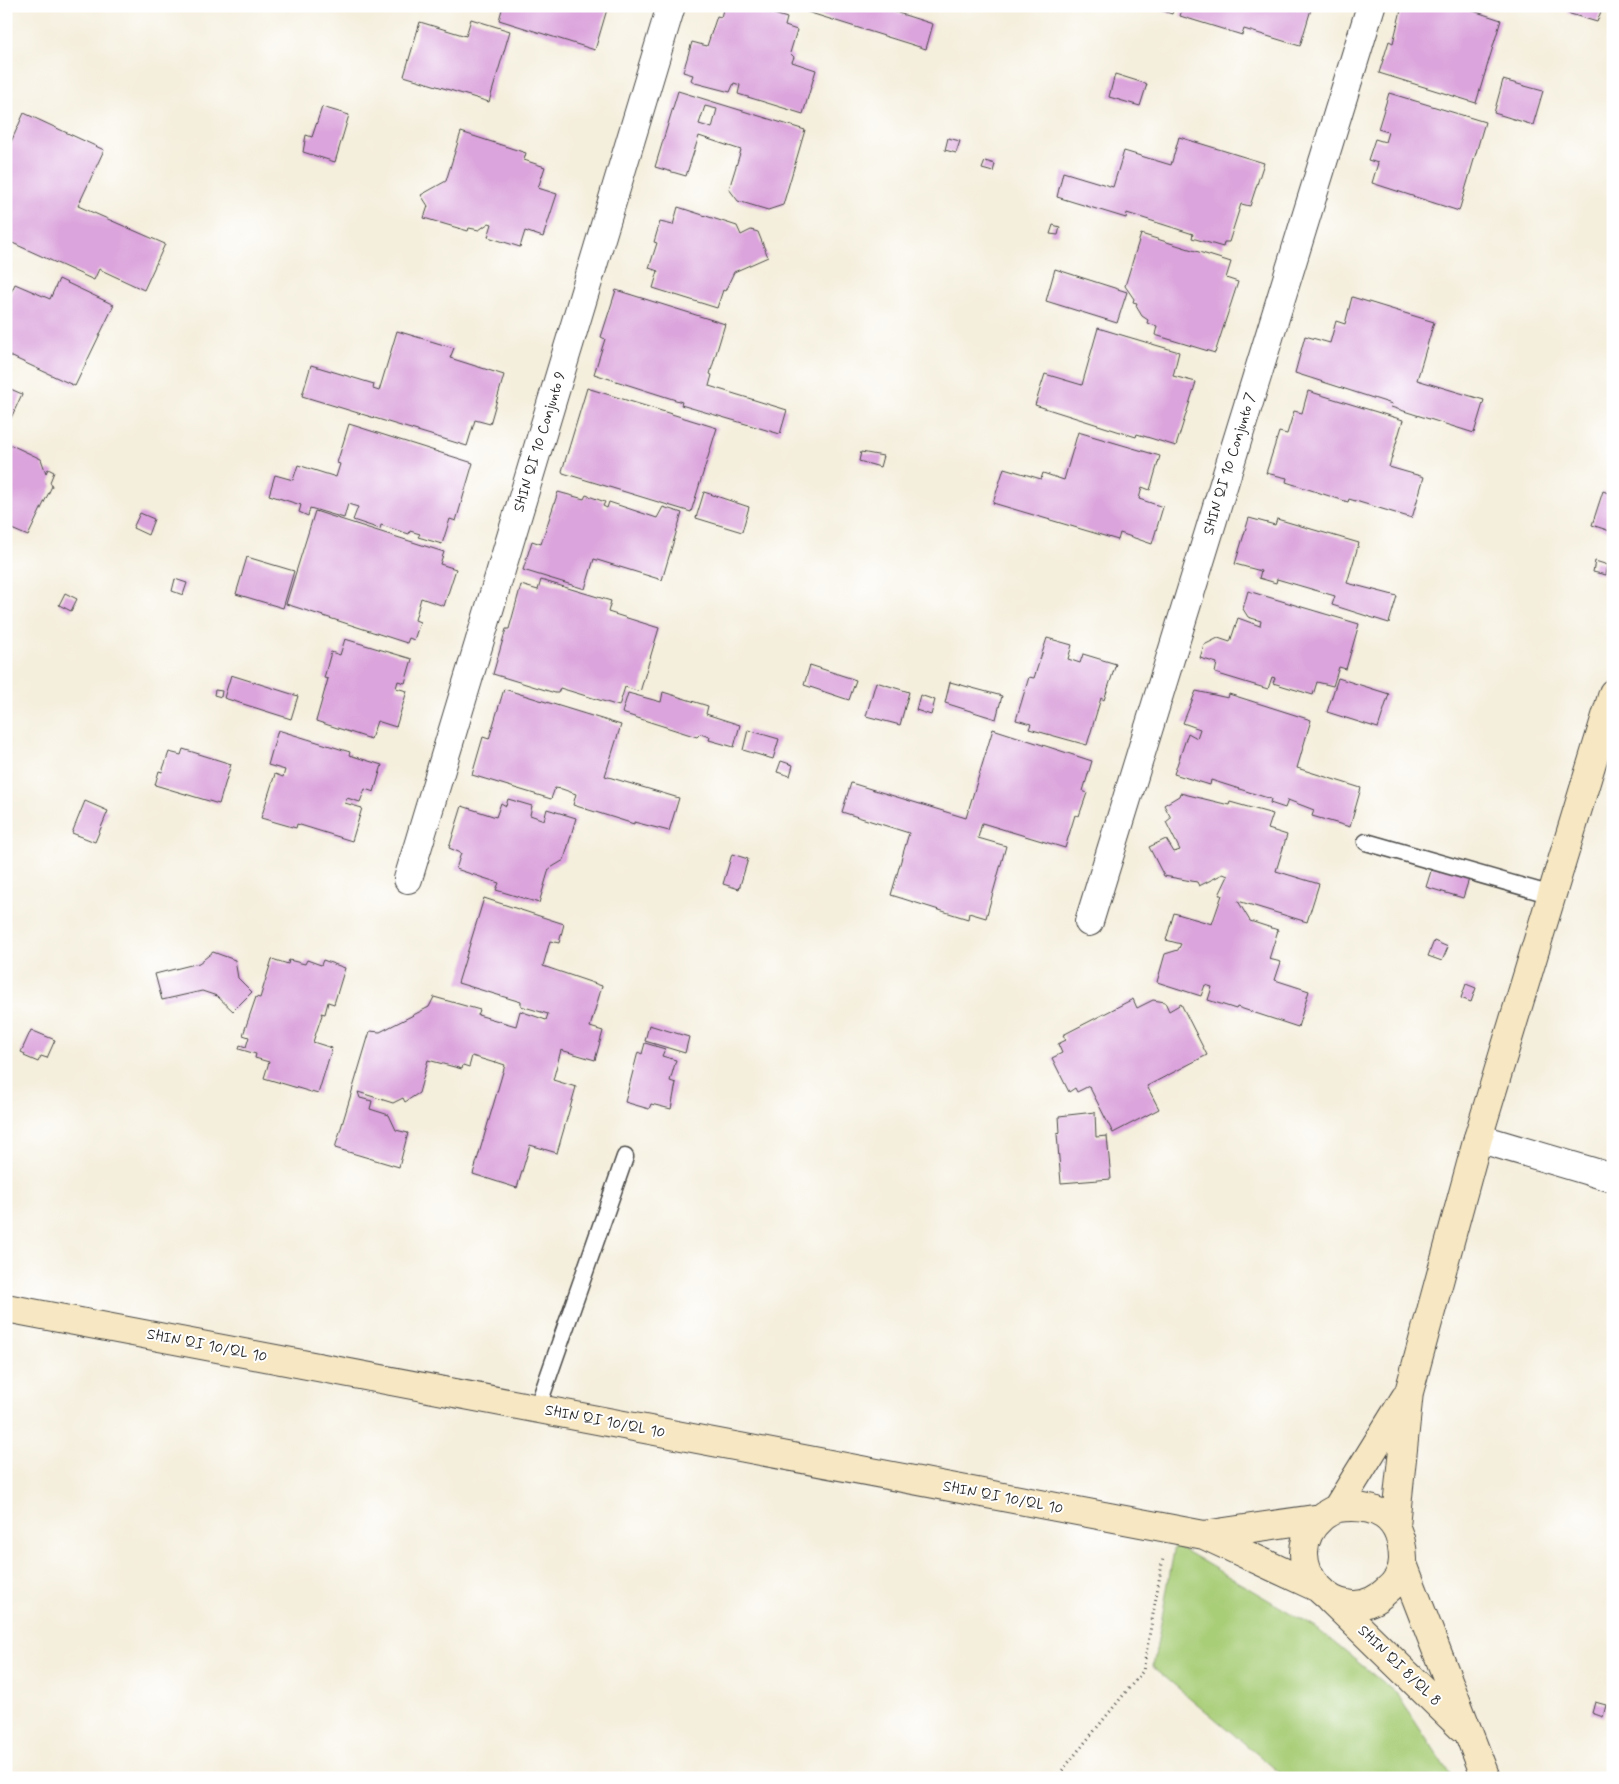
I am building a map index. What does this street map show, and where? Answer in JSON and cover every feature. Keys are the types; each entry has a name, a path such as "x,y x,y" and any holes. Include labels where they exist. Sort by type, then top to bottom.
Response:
{"street":[{"name":"SHIN QI 10 Conjunto 9","path":"408,879 671,6"},
{"name":"SHIN QI 10 Conjunto 7","path":"1089,922 1371,6"},
{"path":"1395,1525 1409,1392 1478,1138 1613,693"},
{"path":"1478,1138 1613,1178"},
{"name":"SHIN QI 10/QL 10","path":"6,1308 1204,1535 1323,1593"},
{"path":"1329,1513 1358,1505 1379,1511 1395,1525 1403,1544 1403,1564 1396,1582 1378,1599 1354,1605 1323,1593 1306,1571 1304,1553 1309,1534 1329,1513 1409,1392"},
{"name":"SHIN QI 10/QL 10","path":"1204,1535 1329,1513"},
{"name":"SHIN QI 8/QL 8","path":"1403,1564 1486,1778"},
{"name":"SHIN QI 8/QL 8","path":"1323,1593 1468,1733"}],"lane":[{"path":"1366,842 1552,895"},
{"path":"537,1409 625,1156"}],"path":[{"path":"1056,1778 1143,1671 1168,1529"}],"green space":[{"path":"1175,1545 1316,1628 1397,1694 1452,1778 1286,1778 1153,1667"}],"building":[{"path":"503,6 608,6 595,50 499,20"},
{"path":"724,6 749,6 787,18 785,26 797,30 790,53 794,57 792,62 816,70 803,114 738,94 740,85 734,83 730,92 695,83 691,80 693,75 683,72 692,42 707,46 717,16 721,17"},
{"path":"802,6 876,6 933,24 926,49 801,10"},
{"path":"1149,6 1312,6 1300,46 1244,29 1242,35 1180,16 1182,10 1174,8 1172,14"},
{"path":"1402,6 1458,6 1501,20 1476,103 1379,73 1389,41 1393,43"},
{"path":"1569,6 1603,6 1597,22 1567,13"},
{"path":"471,19 510,31 489,102 404,76 420,22 466,36"},
{"path":"1115,74 1147,84 1140,106 1109,97"},
{"path":"1503,80 1543,91 1533,125 1494,113"},
{"path":"678,91 805,130 783,205 768,210 738,201 729,189 741,150 699,136 686,176 655,167","holes":["705,106 717,109 712,128 699,124"]},
{"path":"1389,93 1485,122 1459,211 1372,183 1378,163 1368,160 1375,139 1385,142 1388,132 1378,129"},
{"path":"322,107 349,115 335,162 303,152 306,135 312,137"},
{"path":"24,113 104,150 78,206 165,244 144,290 99,269 94,280 6,240 6,153"},
{"path":"461,132 526,153 524,160 545,167 538,188 557,194 543,237 525,231 520,247 488,237 492,224 489,223 479,230 469,228 468,231 424,218 428,206 421,195 446,181"},
{"path":"1179,137 1264,163 1250,206 1241,204 1229,242 1224,242 1223,247 1192,238 1193,234 1127,213 1126,218 1057,197 1063,172 1113,187 1124,151 1171,165"},
{"path":"948,138 960,141 956,153 945,150"},
{"path":"985,161 995,164 993,172 982,169"},
{"path":"678,207 737,226 741,235 751,230 758,232 768,257 734,272 725,291 723,290 717,308 653,288 658,271 649,268 657,243 654,242 660,222 673,225"},
{"path":"1053,225 1060,227 1058,235 1050,234"},
{"path":"1141,234 1231,262 1226,278 1238,282 1215,353 1155,335 1157,326 1147,323 1148,320 1142,316 1136,306 1137,303 1133,302 1134,299 1125,286"},
{"path":"1055,269 1127,292 1117,323 1046,301"},
{"path":"59,279 114,305 75,386 6,354 6,303 15,284 50,299"},
{"path":"616,290 725,324 710,374 712,375 709,386 787,410 780,434 681,405 682,402 594,374 605,339 601,337"},
{"path":"1352,297 1434,322 1417,380 1484,400 1474,433 1391,407 1392,404 1295,373 1305,336 1330,343 1336,321 1345,324"},
{"path":"1098,328 1179,352 1173,376 1196,382 1176,446 1137,434 1136,437 1035,405 1045,374 1082,385"},
{"path":"397,331 454,348 450,358 504,375 490,424 475,420 467,446 302,396 311,365 374,384 373,389 379,391"},
{"path":"6,387 22,394 6,429"},
{"path":"587,388 717,428 691,512 563,473 562,471"},
{"path":"1308,391 1403,420 1389,467 1424,477 1412,518 1349,499 1348,502 1286,482 1287,478 1266,473 1279,432 1287,434 1294,411 1302,413"},
{"path":"349,424 473,463 456,521 450,519 442,544 418,537 420,534 410,531 409,534 381,525 380,529 353,520 358,507 348,504 344,518 310,508 308,516 299,512 301,505 269,495 275,475 293,480 298,465 336,477 340,464 337,463"},
{"path":"1078,432 1160,456 1150,490 1142,487 1139,499 1163,507 1152,544 1120,533 1118,540 993,503 1004,468 1041,479 1043,473 1064,480"},
{"path":"7,443 41,459 46,473 48,469 54,472 50,482 52,486 28,536 7,527 9,522 6,520"},
{"path":"861,452 883,456 880,467 859,461"},
{"path":"1603,491 1613,495 1613,532 1592,525"},
{"path":"558,492 584,499 586,495 605,502 603,506 607,508 609,502 657,518 663,507 682,513 662,580 594,559 585,589 523,570 532,541 541,544"},
{"path":"704,492 749,507 742,532 696,518"},
{"path":"315,511 444,552 440,564 456,569 444,606 421,598 415,620 420,622 414,640 409,638 407,643 286,604"},
{"path":"140,513 154,519 148,535 133,528"},
{"path":"1249,518 1275,525 1277,519 1359,543 1347,583 1397,596 1389,623 1332,605 1335,596 1277,579 1276,583 1259,578 1261,571 1235,564"},
{"path":"247,557 294,571 283,608 236,594"},
{"path":"1595,561 1608,565 1606,575 1593,572"},
{"path":"175,579 187,583 183,595 172,591"},
{"path":"541,580 611,601 608,612 659,628 640,692 625,687 619,706 560,688 558,693 555,693 493,674 506,629 509,629 521,585 538,590"},
{"path":"1248,591 1359,624 1346,669 1339,667 1333,686 1317,682 1313,695 1273,683 1275,678 1272,677 1268,689 1215,673 1217,663 1200,658 1204,645 1218,638 1230,642 1238,618 1260,626 1261,621 1248,617 1243,609"},
{"path":"65,593 77,599 71,611 59,605"},
{"path":"1047,638 1072,645 1068,659 1080,663 1083,654 1116,664 1104,700 1101,698 1087,745 1029,729 1031,724 1016,720 1029,677 1034,678"},
{"path":"345,639 412,659 405,683 398,681 396,688 407,691 396,727 377,721 371,739 316,721 328,679 324,678 331,652 340,655"},
{"path":"810,665 856,680 849,700 804,685"},
{"path":"231,675 298,696 291,719 224,698"},
{"path":"1338,678 1389,694 1378,728 1327,712"},
{"path":"876,682 909,692 900,725 866,716"},
{"path":"950,682 1002,696 996,719 945,703"},
{"path":"504,689 621,725 605,776 679,798 669,831 634,822 634,824 573,805 576,794 562,789 555,788 551,799 472,775 483,737 489,739"},
{"path":"215,690 222,691 221,697 214,695"},
{"path":"1196,691 1228,698 1229,694 1311,720 1297,768 1361,788 1350,827 1312,816 1314,810 1288,800 1285,808 1270,803 1271,799 1211,780 1210,785 1174,774 1188,733 1197,738 1200,729 1183,723"},
{"path":"663,692 708,706 706,714 740,725 734,747 709,740 710,737 700,734 697,737 622,713 628,693 661,702"},
{"path":"920,695 935,700 931,715 916,710"},
{"path":"993,729 1092,761 1083,791 1087,793 1079,816 1075,815 1065,848 982,823 978,838 1006,846 986,918 969,913 968,919 891,895 909,833 842,812 851,783 966,818"},
{"path":"278,730 350,752 349,755 382,765 374,792 365,789 360,802 347,798 345,803 362,808 352,841 297,824 296,828 261,818 275,774 283,777 285,770 268,765"},
{"path":"748,730 779,739 773,759 743,750"},
{"path":"183,749 231,764 219,804 155,785 159,771 162,772 169,752 181,755"},
{"path":"781,761 793,765 790,776 777,772"},
{"path":"1180,793 1229,805 1230,802 1273,814 1268,829 1287,835 1276,871 1319,884 1307,922 1238,901 1250,921 1278,930 1269,959 1281,962 1275,980 1309,991 1298,1027 1237,1007 1236,1009 1208,1000 1212,987 1205,985 1201,996 1157,982 1165,954 1178,950 1181,944 1166,940 1174,913 1212,924 1222,895 1219,895 1228,876 1223,874 1199,886 1197,882 1164,876 1149,847 1166,839 1174,852 1180,850 1166,822 1171,818 1164,805 1179,796"},
{"path":"508,799 532,806 530,815 544,820 547,809 576,818 564,860 549,869 539,903 496,890 499,883 456,869 461,853 449,848 462,806 496,817 501,803 506,806"},
{"path":"85,801 108,811 95,842 72,833"},
{"path":"732,854 748,859 739,889 723,884"},
{"path":"1436,855 1473,866 1463,898 1426,887"},
{"path":"484,898 564,924 559,943 550,941 543,966 602,986 590,1027 603,1031 595,1060 561,1050 553,1080 576,1087 557,1153 530,1145 517,1188 473,1174 505,1065 472,1056 469,1067 463,1065 462,1069 428,1060 419,1093 405,1102 403,1098 393,1103 358,1092 360,1098 372,1101 370,1109 389,1115 396,1130 408,1133 399,1167 335,1148 370,1031 380,1032 429,1007 434,997 480,1010 478,1015 516,1026 520,1011 546,1020 548,1014 521,1006 521,1002 458,983"},
{"path":"1434,941 1448,947 1442,961 1428,956"},
{"path":"213,952 235,960 238,978 252,992 233,1011 217,996 202,991 162,1000 155,974 199,963"},
{"path":"272,959 288,964 289,960 305,964 307,960 321,965 323,960 345,968 334,1004 328,1002 325,1014 321,1013 313,1042 332,1048 318,1094 264,1078 269,1062 255,1058 256,1054 239,1049 240,1045 246,1047 249,1037 243,1035 256,997 260,998"},
{"path":"1466,984 1476,988 1471,1002 1461,998"},
{"path":"1133,999 1137,1008 1153,1000 1165,1002 1169,1011 1181,1004 1207,1055 1147,1086 1159,1109 1113,1133 1089,1086 1077,1092 1075,1088 1069,1092 1052,1058 1062,1053 1058,1044 1066,1040 1063,1035"},
{"path":"649,1025 689,1037 685,1053 645,1041"},
{"path":"31,1030 55,1040 47,1058 41,1056 38,1062 24,1056 25,1054 21,1052"},
{"path":"645,1043 665,1049 662,1056 676,1060 670,1081 676,1083 671,1109 651,1104 649,1109 625,1102 638,1052 642,1054"},
{"path":"1095,1112 1096,1137 1107,1136 1111,1179 1061,1183 1057,1134 1060,1133 1059,1116"},
{"path":"1595,1702 1606,1705 1603,1717 1592,1713"}]}
